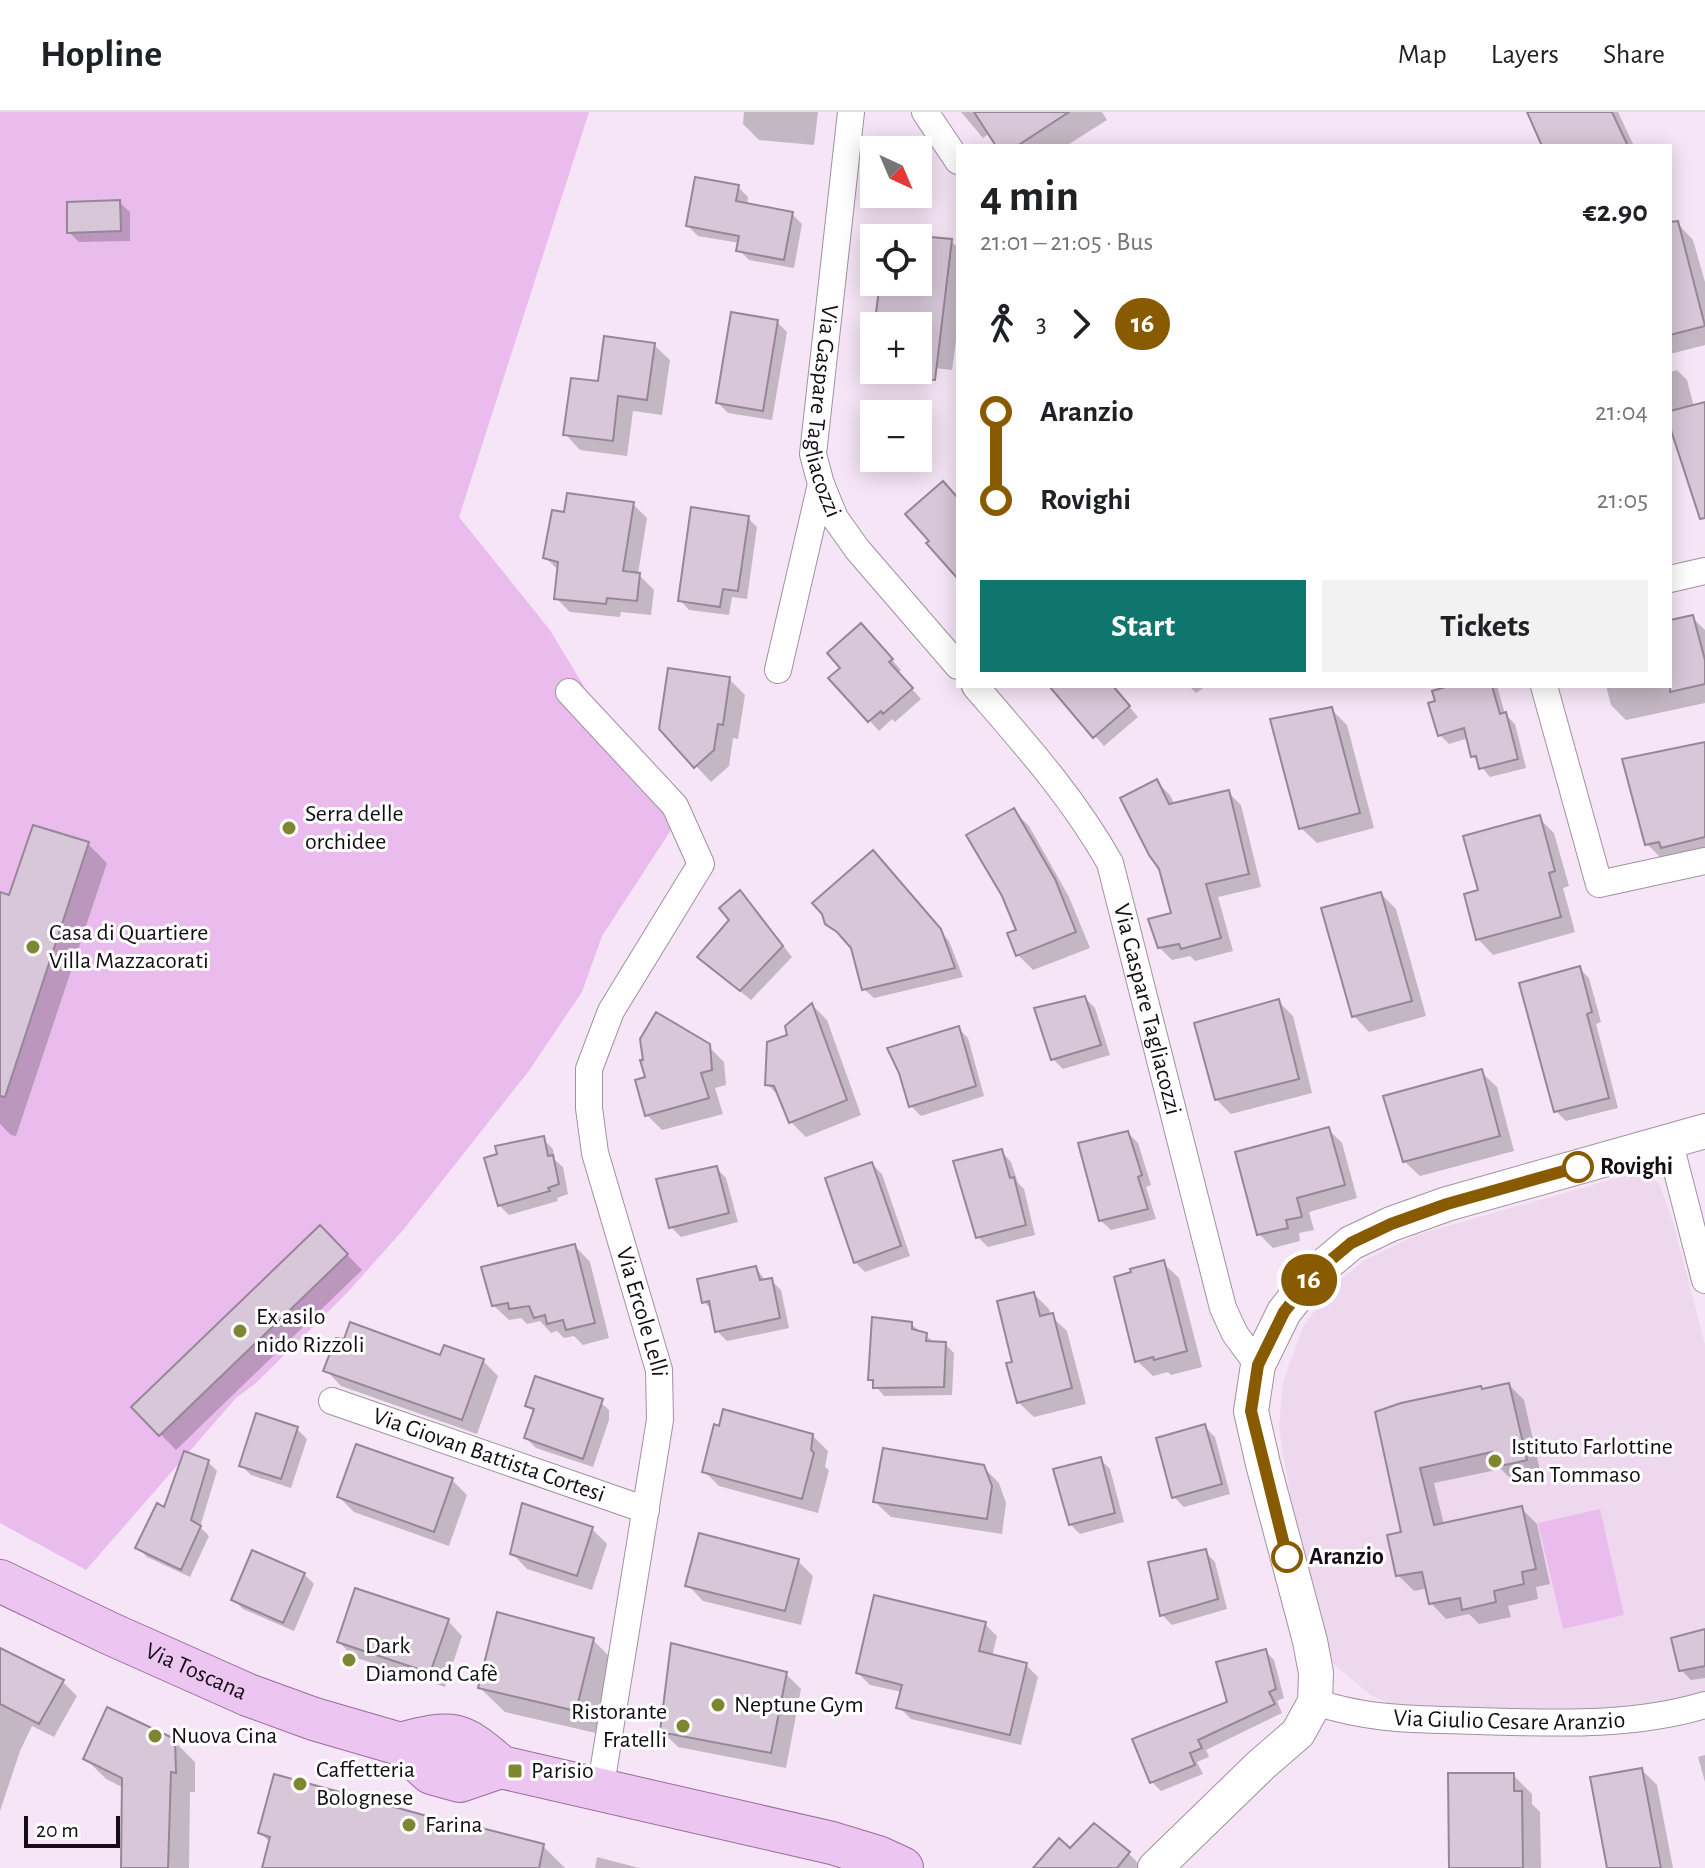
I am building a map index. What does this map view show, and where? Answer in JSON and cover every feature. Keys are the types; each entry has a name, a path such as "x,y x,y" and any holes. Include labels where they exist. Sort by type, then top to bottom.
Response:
{"main road":[{"name":"Via Toscana","path":"0,1581 248,1695 314,1719 400,1744 431,1773 460,1781 501,1767 832,1843 902,1868"}],"street":[{"name":"Via Gaspare Tagliacozzi","path":"851,112 813,454 835,518 857,549 956,664"},
{"path":"925,112 956,158"},
{"path":"778,670 821,484"},
{"path":"1672,579 1705,571"},
{"name":"Via Gaspare Tagliacozzi","path":"977,688 1049,772 1093,832 1110,863 1223,1308 1235,1334 1258,1365"},
{"path":"1545,688 1599,884 1705,861"},
{"name":"Via Ercole Lelli","path":"569,692 675,806 701,864 611,1011 589,1069 589,1108 595,1153 659,1370 660,1420 600,1791"},
{"path":"1155,1868 1298,1733 1315,1702 1316,1673 1310,1641 1251,1411 1258,1365 1284,1312 1314,1274 1351,1243 1391,1224 1447,1204 1705,1131"},
{"path":"1669,1140 1705,1280"},
{"name":"Via Giovan Battista Cortesi","path":"332,1401 646,1510"},
{"name":"Via Giulio Cesare Aranzio","path":"1315,1702 1347,1712 1389,1719 1550,1723 1628,1719 1705,1705"}],"shaded area":[{"path":"0,112 589,112 459,517 550,630 600,713 675,824 602,936 582,992 528,1072 404,1229 346,1294 256,1383 236,1398 86,1570 0,1523"},
{"name":"Istituto Farlottine San Tommaso","path":"1628,1175 1649,1176 1659,1183 1673,1222 1705,1345 1705,1704 1423,1720 1371,1695 1332,1663 1290,1494 1279,1427 1283,1382 1303,1327 1332,1287 1365,1260 1416,1235"},
{"path":"1600,1509 1624,1615 1563,1629 1538,1523"}],"building":[{"path":"974,112 1069,112 1020,144 995,144"},
{"path":"1527,112 1612,112 1627,144 1541,144"},
{"path":"695,177 739,185 736,201 793,212 784,260 736,251 739,236 686,226"},
{"path":"120,200 121,231 67,233 67,202"},
{"path":"1678,221 1705,326 1672,334 1672,222"},
{"path":"932,237 952,239 935,380 932,380 932,312 876,312 878,296 932,296"},
{"path":"731,312 778,320 763,411 716,403"},
{"path":"604,336 655,343 647,400 618,396 613,441 563,435 571,378 598,381"},
{"path":"1705,402 1705,518 1700,519 1672,433 1672,410"},
{"path":"943,481 956,496 956,577 926,543 929,541 905,514"},
{"path":"567,493 634,502 623,571 640,573 637,601 607,598 606,604 554,599 558,562 543,558 552,510 564,512"},
{"path":"691,507 749,516 738,591 723,589 720,607 678,601"},
{"path":"1693,615 1705,660 1705,684 1670,692 1672,688 1672,620"},
{"path":"861,623 893,659 889,662 913,688 883,714 881,711 868,722 828,678 840,668 827,653"},
{"path":"668,668 730,677 723,725 718,724 714,750 694,768 659,729"},
{"path":"1051,688 1115,688 1130,706 1093,738"},
{"path":"1442,688 1493,688 1500,714 1506,712 1518,759 1479,769 1476,756 1471,757 1464,728 1438,736 1428,703 1435,701 1432,691"},
{"path":"1332,707 1360,813 1299,829 1270,719"},
{"path":"1705,742 1705,837 1661,848 1659,842 1645,845 1622,759"},
{"path":"1157,779 1169,804 1229,790 1249,874 1206,884 1221,938 1181,949 1179,944 1158,948 1148,919 1171,913 1159,869 1120,798"},
{"path":"1014,808 1055,879 1076,932 1016,956 1007,933 1016,930 1002,896 966,835"},
{"path":"1540,815 1555,871 1549,873 1561,917 1476,940 1464,894 1478,890 1463,836"},
{"path":"33,825 89,842 5,1097 0,1096 0,892 9,895"},
{"path":"873,850 941,929 955,968 862,990 851,948 825,924 822,914 812,903"},
{"path":"740,890 783,946 740,991 697,957 729,920 719,908"},
{"path":"1381,892 1412,1001 1352,1017 1321,908"},
{"path":"1580,966 1592,1012 1587,1014 1609,1098 1554,1112 1519,983"},
{"path":"1085,996 1101,1045 1051,1060 1034,1008"},
{"path":"1279,999 1299,1079 1215,1100 1194,1023"},
{"path":"812,1003 847,1100 789,1123 774,1086 765,1085 767,1042 787,1035 785,1026"},
{"path":"656,1012 710,1044 712,1070 701,1073 709,1098 645,1116 635,1080 645,1077 640,1060 643,1060 640,1039"},
{"path":"959,1026 976,1086 909,1107 899,1073 887,1048"},
{"path":"1482,1069 1500,1136 1403,1162 1383,1096"},
{"path":"1329,1127 1345,1185 1297,1198 1302,1217 1286,1220 1288,1228 1257,1235 1235,1152"},
{"path":"1128,1131 1142,1175 1138,1177 1148,1209 1099,1221 1078,1143"},
{"path":"544,1136 548,1156 553,1155 559,1184 548,1188 550,1191 498,1206 484,1158 497,1154 495,1146"},
{"path":"1002,1149 1010,1178 1014,1177 1026,1225 976,1238 953,1161"},
{"path":"872,1162 901,1246 854,1263 825,1178"},
{"path":"717,1166 729,1213 669,1228 656,1179"},
{"name":"Ex asilo nido Rizzoli","path":"320,1225 348,1254 159,1436 131,1407"},
{"path":"575,1244 595,1323 566,1330 563,1320 547,1324 545,1315 534,1318 529,1306 509,1309 508,1303 492,1306 481,1267"},
{"path":"1164,1260 1187,1351 1135,1362 1114,1277 1131,1272 1130,1269"},
{"path":"756,1266 760,1280 772,1278 780,1318 715,1332 709,1301 702,1303 697,1279"},
{"path":"1034,1292 1040,1316 1053,1313 1072,1388 1017,1403 1006,1363 1012,1362 997,1301"},
{"path":"872,1317 912,1322 912,1329 927,1333 926,1341 946,1342 944,1387 873,1388 873,1380 868,1380"},
{"path":"350,1322 440,1355 444,1345 484,1359 462,1420 323,1371 336,1338 344,1339"},
{"path":"535,1376 603,1399 583,1459 524,1438 534,1409 525,1406"},
{"path":"1509,1383 1527,1460 1496,1467 1492,1452 1420,1468 1434,1525 1522,1506 1536,1569 1522,1572 1524,1584 1494,1591 1496,1602 1462,1610 1460,1598 1429,1604 1422,1572 1396,1576 1387,1535 1401,1532 1375,1412 1401,1403"},
{"path":"723,1409 813,1434 811,1450 814,1453 802,1499 702,1472 714,1424 719,1426"},
{"path":"256,1413 298,1427 281,1479 239,1466"},
{"path":"1205,1424 1222,1484 1172,1498 1156,1438"},
{"path":"356,1444 453,1478 434,1532 337,1497"},
{"path":"883,1448 984,1465 992,1486 987,1519 873,1502"},
{"path":"184,1451 209,1460 191,1520 201,1526 181,1570 135,1548 157,1503 164,1507"},
{"path":"1101,1457 1115,1513 1069,1525 1053,1469"},
{"path":"522,1503 593,1527 577,1576 510,1554"},
{"path":"699,1533 799,1559 785,1611 685,1586"},
{"path":"1206,1549 1218,1599 1160,1616 1148,1562"},
{"path":"252,1550 305,1573 283,1623 231,1600"},
{"path":"355,1588 449,1619 430,1673 337,1642"},
{"path":"874,1595 986,1622 979,1651 1027,1663 1010,1735 896,1708 902,1685 856,1673"},
{"path":"497,1612 594,1638 576,1711 478,1688"},
{"path":"1705,1629 1705,1666 1679,1671 1671,1638"},
{"path":"671,1643 787,1672 771,1753 660,1732"},
{"path":"0,1648 64,1680 39,1724 0,1704"},
{"path":"1266,1649 1276,1689 1269,1692 1275,1704 1198,1740 1202,1748 1190,1753 1195,1765 1150,1783 1132,1739 1227,1702 1216,1662"},
{"path":"107,1707 175,1739 176,1773 171,1772 168,1868 121,1868 122,1778 83,1759"},
{"path":"1642,1768 1661,1868 1607,1868 1590,1777"},
{"path":"1448,1773 1514,1773 1514,1791 1522,1791 1523,1868 1449,1868"},
{"path":"274,1774 449,1822 544,1844 539,1868 262,1868 270,1837 258,1833"},
{"path":"1094,1823 1130,1852 1117,1868 1033,1868 1059,1838 1070,1848"}],"bus line":[{"name":"16","path":"1287,1557 1251,1411 1258,1365 1284,1312 1314,1274 1351,1243 1391,1224 1447,1204 1578,1167"}],"place":[{"name":"Serra delle orchidee","path":"289,828"},
{"name":"Casa di Quartiere Villa Mazzacorati","path":"33,947"},
{"name":"Rovighi","path":"1578,1167"},
{"name":"Ex asilo nido Rizzoli","path":"240,1331"},
{"name":"Istituto Farlottine San Tommaso","path":"1495,1461"},
{"name":"Aranzio","path":"1287,1557"},
{"name":"Dark Diamond Cafè","path":"349,1660"},
{"name":"Neptune Gym","path":"718,1705"},
{"name":"Ristorante Fratelli","path":"683,1726"},
{"name":"Nuova Cina","path":"155,1736"},
{"name":"Parisio","path":"515,1771"},
{"name":"Caffetteria Bolognese","path":"300,1784"},
{"name":"Farina","path":"409,1825"}]}
